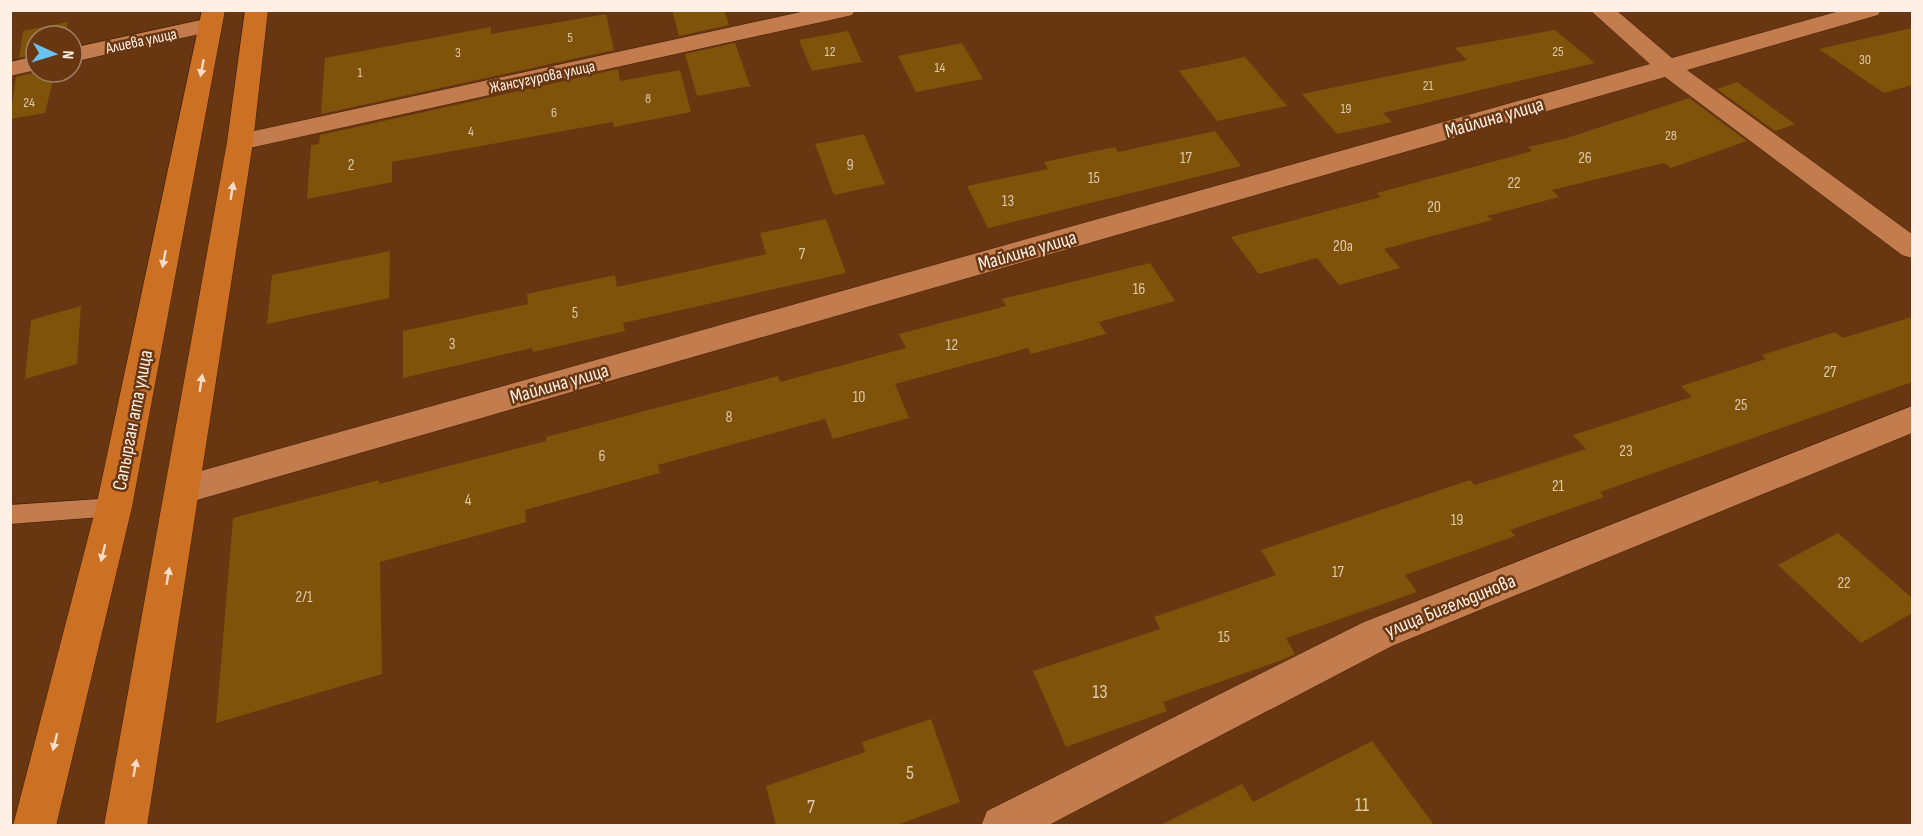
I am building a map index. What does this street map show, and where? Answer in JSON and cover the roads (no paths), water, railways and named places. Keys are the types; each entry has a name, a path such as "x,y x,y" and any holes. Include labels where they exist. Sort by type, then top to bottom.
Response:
{"main road":[{"path":"125,825 240,142 257,10"},
{"name":"Сапырган ата улица","path":"34,825 114,507 212,18"}],"street":[{"name":"Жансугурова улица","path":"240,142 844,10"},
{"path":"1601,10 1669,68 1912,248"},
{"name":"Майлина улица","path":"183,490 1870,10"},
{"name":"Алиева улица","path":"84,52 212,18"},
{"name":"улица Бигельдинова","path":"1002,825 1378,634 1912,419"}],"lane":[{"path":"10,515 114,507"}]}
